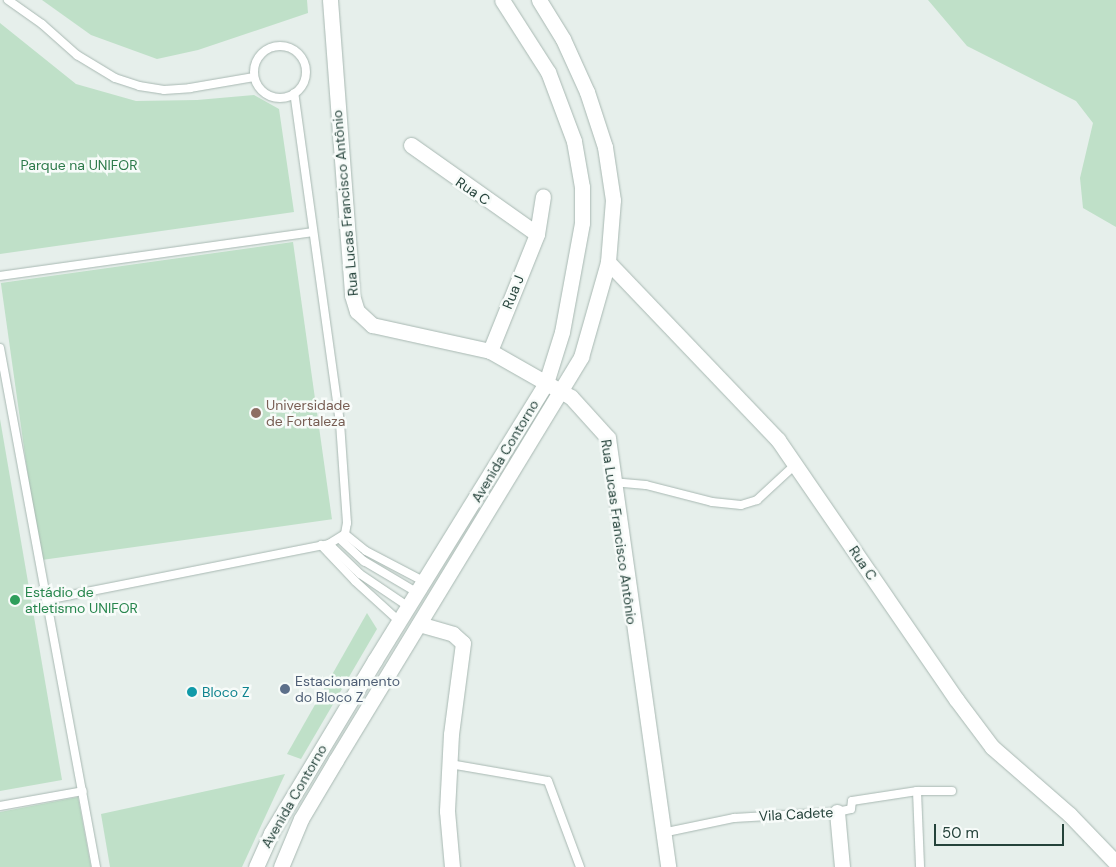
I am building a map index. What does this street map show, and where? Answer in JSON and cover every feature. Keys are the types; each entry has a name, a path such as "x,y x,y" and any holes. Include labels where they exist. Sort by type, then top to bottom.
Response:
{"street":[{"name":"Rua Lucas Francisco Antônio","path":"330,0 354,304 372,325 490,351 562,392 600,425 608,438 612,482 668,867"},
{"name":"Avenida Contorno","path":"256,867 271,833 546,383 573,284 582,223 582,187 574,141 548,72 502,0"},
{"name":"Avenida Contorno","path":"281,867 301,820 562,392 581,357 608,262 613,200 605,146 587,92 567,48 539,0"},
{"name":"Rua C","path":"412,145 537,234"},
{"name":"Rua J","path":"490,351 537,234 543,196"},
{"name":"Rua C","path":"608,262 778,440 987,740 1070,815 1116,863"},
{"path":"419,624 453,634 463,643 454,698 447,811 452,867"},
{"path":"837,812 842,867"}],"lane":[{"path":"8,0 42,24 77,55 115,78 139,86 164,90 190,88 254,77"},
{"path":"274,46 292,49 299,54 306,70 301,87 294,93 286,96 270,96 263,91 254,77 256,61 260,54 274,46"},
{"path":"46,600 325,544 342,537 347,523 340,423 294,93"},
{"path":"0,276 313,232"},
{"path":"0,348 96,867"},
{"path":"612,482 646,485 739,505 757,500 796,464"},
{"path":"342,537 422,587"},
{"path":"342,537 364,561 422,587"},
{"path":"325,544 360,574 409,607"},
{"path":"325,544 355,582 400,622"},
{"path":"450,764 548,782 565,834 580,867"},
{"path":"0,806 83,791"},
{"path":"917,791 920,867"},
{"name":"Vila Cadete","path":"662,832 752,816 837,812 851,809 852,800 917,791 952,791"}],"green space":[{"path":"42,0 307,0 308,13 198,50 157,59 91,35"},
{"path":"928,0 1116,0 1116,227 1083,208 1080,178 1093,123 1076,101 967,46"},
{"name":"Parque na UNIFOR","path":"0,23 76,84 136,101 197,100 254,95 279,109 294,212 0,254"},
{"path":"293,242 332,519 40,560 1,283"},
{"name":"Estádio de atletismo UNIFOR","path":"0,419 62,780 0,791"},
{"path":"367,613 377,629 301,759 287,754"},
{"path":"285,774 242,867 110,867 101,814"},
{"path":"78,797 91,867 0,867 0,812"}],"place":[{"name":"Universidade de Fortaleza","path":"256,413"},
{"name":"Estádio de atletismo UNIFOR","path":"15,600"},
{"name":"Estacionamento do Bloco Z","path":"285,689"},
{"name":"Bloco Z","path":"192,692"}]}
